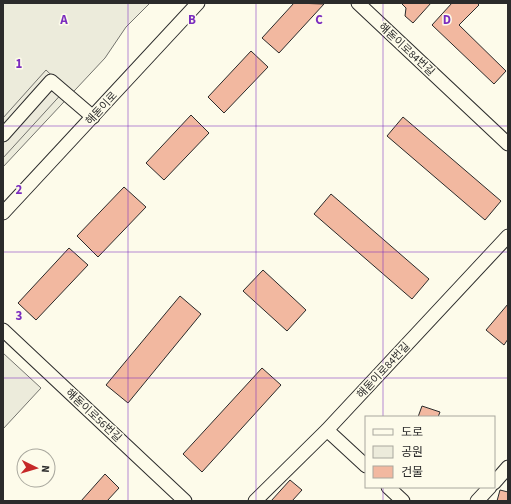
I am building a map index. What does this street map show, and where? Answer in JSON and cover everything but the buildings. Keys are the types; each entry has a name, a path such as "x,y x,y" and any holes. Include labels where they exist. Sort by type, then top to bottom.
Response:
{"street":[{"name":"해돋이로","path":"3,213 198,3"},
{"name":"해돋이로84번길","path":"358,3 508,144"},
{"path":"3,135 51,81 93,117"},
{"name":"해돋이로84번길","path":"255,501 327,430 508,236"},
{"name":"해돋이로56번길","path":"3,330 185,501"},
{"path":"327,430 365,465"},
{"path":"495,482 508,467"},
{"path":"389,488 403,501"},
{"path":"477,501 489,488"}],"green space":[{"path":"3,3 150,3 126,27 105,58 3,167"},
{"path":"3,353 41,388 3,429"}],"shaded area":[{"path":"46,70 66,89 3,158 3,118"}]}
